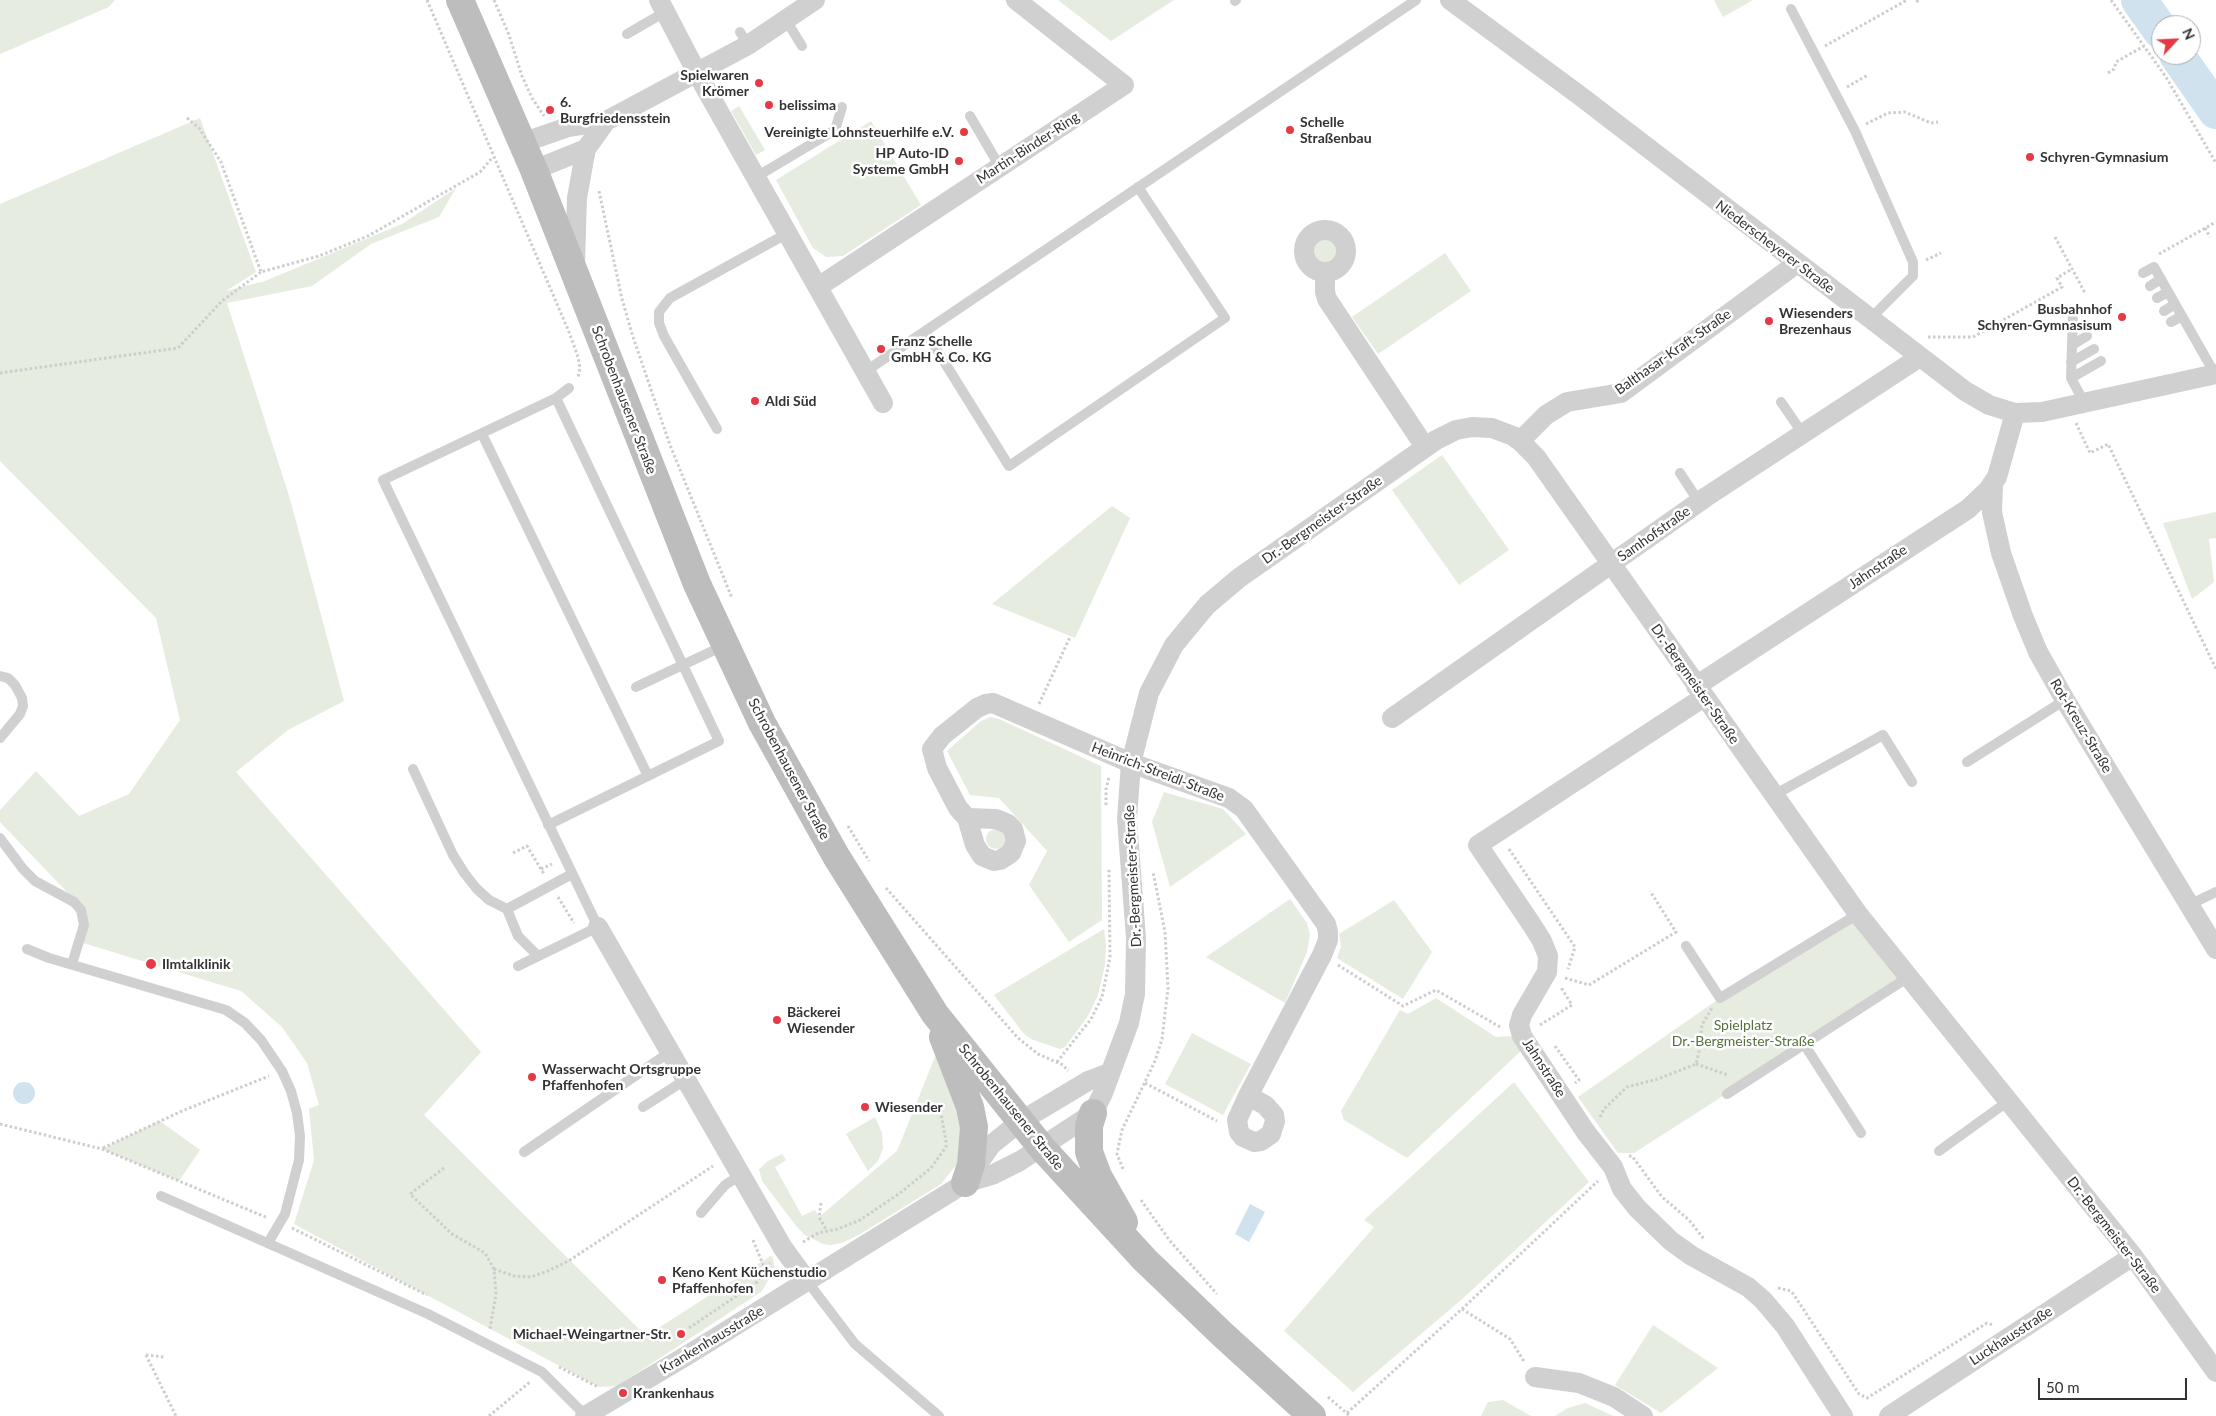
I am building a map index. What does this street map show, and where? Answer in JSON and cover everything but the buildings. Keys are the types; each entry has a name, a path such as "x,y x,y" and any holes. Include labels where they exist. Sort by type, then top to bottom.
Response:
{"main road":[{"name":"Schrobenhausener Straße","path":"460,0 534,170 697,584 762,724 826,840 935,1014 1042,1148 1145,1260 1222,1334 1312,1416"},
{"path":"935,1014 970,1107 974,1127 974,1148 965,1183"},
{"path":"1093,1113 1088,1139 1092,1163 1145,1260"}],"street":[{"path":"522,143 582,123 606,121 697,73 744,39 786,20 815,0"},
{"name":"Martin-Binder-Ring","path":"818,287 1124,85 1016,0"},
{"name":"Niederscheyerer Straße","path":"1450,0 1579,95 1914,353 1965,391 1989,405 2014,413 2029,413 2076,405 2215,374"},
{"path":"662,6 697,73 883,403"},
{"path":"574,272 577,198 586,149 606,121"},
{"path":"534,170 586,149"},
{"name":"Balthasar-Kraft-Straße","path":"1520,441 1546,415 1567,402 1621,393 1796,264"},
{"path":"1325,272 1327,299 1425,447"},
{"name":"Samhofstraße","path":"1392,718 1610,564 1803,434 1914,353"},
{"name":"Jahnstraße","path":"1843,1416 1776,1314 1748,1287 1692,1256 1653,1226 1622,1189 1609,1162 1585,1131 1522,1036 1519,1025 1522,1015 1556,975 1542,941 1478,845 1923,537 1959,516 1993,484 2003,459 2014,413"},
{"name":"Dr.-Bergmeister-Straße","path":"1093,1113 1103,1093 1129,1023 1135,994 1137,967 1134,908 1123,760 1149,693 1174,645 1207,605 1239,578 1425,447 1448,433 1472,427 1503,432 1520,441 1541,463 1610,564 1858,914 1907,978 2133,1256 2216,1372"},
{"name":"Rot-Kreuz-Straße","path":"1993,484 1993,520 2008,578 2038,652 2065,700 2216,949"},
{"name":"Heinrich-Streidl-Straße","path":"967,818 958,808 933,758 932,749 936,742 977,708 986,704 1000,706 1123,760 1229,798 1244,808 1326,924 1328,940 1322,955 1248,1096 1237,1120 1237,1126"},
{"path":"598,927 786,1252 807,1281"},
{"path":"1021,1121 1088,1081 1109,1073"},
{"path":"1237,1126 1243,1137 1254,1142 1266,1138 1274,1128 1275,1121 1270,1109 1248,1096"},
{"path":"1042,1148 1093,1113"},
{"name":"Krankenhausstraße","path":"965,1183 991,1145 1021,1121"},
{"name":"Krankenhausstraße","path":"585,1416 965,1183 992,1174 1042,1148"},
{"name":"Luckhausstraße","path":"1889,1416 2133,1256"},
{"path":"1535,1377 1579,1383 1614,1398 1643,1416"}],"lane":[{"path":"866,371 1416,0"},
{"path":"627,34 662,6"},
{"path":"1791,9 1855,131 1913,262 1913,276 1870,319"},
{"path":"786,20 802,46"},
{"path":"756,177 835,130 842,106"},
{"path":"970,116 1000,167"},
{"path":"925,330 1009,466 1225,318 1138,187"},
{"path":"717,429 664,336 659,323 659,312 670,298 788,234"},
{"path":"2143,273 2154,267 2215,374"},
{"path":"2150,286 2161,279"},
{"path":"2157,298 2168,292"},
{"path":"2164,311 2175,304"},
{"path":"2072,311 2076,326 2072,345 2071,378 2076,405"},
{"path":"2171,322 2182,316"},
{"path":"2072,345 2087,336"},
{"path":"2071,362 2094,349"},
{"path":"2071,378 2101,361"},
{"path":"518,966 598,927 383,480 556,398 570,388"},
{"path":"548,825 719,741 556,398"},
{"path":"1781,402 1803,434"},
{"path":"482,434 648,776"},
{"path":"1680,473 1700,502"},
{"path":"636,687 725,645"},
{"path":"0,676 8,678 15,685 22,698 23,706 20,714 0,738"},
{"path":"1967,762 2065,700"},
{"path":"1774,796 1883,736 1912,782"},
{"path":"413,769 453,855 465,874 489,900 507,909 518,936 538,956"},
{"path":"0,838 23,868 35,880 74,902 81,910 84,925 72,964"},
{"path":"507,909 572,874"},
{"path":"2189,905 2216,892"},
{"path":"1686,946 1720,998 1858,914"},
{"path":"28,949 49,958 226,1010 245,1023 261,1040 282,1071 297,1113 300,1136 299,1160 293,1188 285,1214 268,1243"},
{"path":"1727,1094 1907,978"},
{"path":"1804,1044 1861,1133"},
{"path":"524,1152 670,1052"},
{"path":"643,1107 686,1080"},
{"path":"1939,1151 2007,1102"},
{"path":"701,1213 725,1184 741,1175"},
{"path":"161,1196 428,1314 542,1372 585,1416"},
{"path":"807,1281 855,1344 939,1416"}],"path":[{"path":"426,0 473,106 578,357 580,368 578,378 570,388"},
{"path":"494,0 510,35 522,76 551,132"},
{"path":"1814,52 1907,0"},
{"path":"2111,0 2166,77 2216,163"},
{"path":"2108,73 2114,69 2116,62 2144,46"},
{"path":"1835,93 1868,75"},
{"path":"1855,131 1888,113 1905,112 1931,123 1938,122"},
{"path":"187,118 199,128 221,162 260,272"},
{"path":"0,373 178,348 222,301 260,272 319,256 368,236 480,172 493,157"},
{"path":"581,180 598,184 632,338 670,445 734,603"},
{"path":"2156,256 2216,222"},
{"path":"2205,228 2210,237"},
{"path":"2055,237 2084,293"},
{"path":"1914,353 1918,337 1973,337 2062,287 2057,278 2072,269"},
{"path":"2076,405 2090,453 2108,444 2216,669"},
{"path":"1031,720 1070,637"},
{"path":"1106,807 1106,789 1123,760"},
{"path":"845,820 870,862"},
{"path":"1057,1062 1091,1018 1102,997 1110,957 1109,868"},
{"path":"885,887 1018,1038 1042,1057 1057,1062 1071,1073"},
{"path":"1556,975 1589,985 1676,932 1650,891"},
{"path":"1322,955 1403,1006 1436,990 1506,1030 1519,1025"},
{"path":"1545,1033 1540,1025 1572,1005 1556,975"},
{"path":"1696,1064 1702,1025 1708,1013 1720,998"},
{"path":"1551,1040 1579,1080 1560,1093"},
{"path":"1585,1131 1596,1122 1604,1109 1627,1087 1665,1077 1686,1066 1696,1064 1707,1066 1720,1074 1734,1076 1739,1085"},
{"path":"102,1149 182,1111 282,1071"},
{"path":"1126,1174 1118,1154 1122,1130 1145,1083 1218,1122 1237,1126"},
{"path":"681,1334 757,1282 764,1267 786,1252 818,1233 838,1229 860,1220 900,1193 931,1168 946,1147 941,1114 942,1105 946,1100"},
{"path":"0,1124 102,1149 280,1223"},
{"path":"1321,1390 1349,1415 1462,1309 1609,1162 1632,1156 1662,1197 1689,1220 1708,1245"},
{"path":"494,1269 514,1276 531,1277 548,1271 570,1260 714,1166"},
{"path":"444,1168 410,1194 452,1234 486,1253 494,1269 496,1294 490,1329"},
{"path":"1136,1193 1170,1241 1220,1298"},
{"path":"821,1203 819,1217 827,1231"},
{"path":"1773,1287 1785,1289 1794,1295 1859,1394 1867,1398 1987,1323 2016,1333"},
{"path":"1462,1309 1510,1339 1535,1377"},
{"path":"164,1357 146,1355 176,1416"},
{"path":"489,1416 553,1364 599,1387"}],"green space":[{"path":"0,0 115,0 109,7 0,54"},
{"path":"1058,0 1174,0 1111,41"},
{"path":"1714,0 1753,0 1723,17"},
{"path":"739,106 765,150 756,155 731,111"},
{"path":"200,118 256,272 226,291 265,281 402,224 456,188 439,217 371,244 312,286 227,303 290,499 344,701 288,730 236,772 481,1052 424,1115 646,1336 772,1255 775,1269 761,1292 617,1386 599,1387 294,1224 314,1160 309,1109 319,1105 307,1063 282,1027 241,991 83,943 87,913 0,822 0,810 36,771 79,816 129,794 180,720 156,618 0,461 0,204"},
{"path":"871,121 921,205 843,256 826,257 813,248 776,180"},
{"path":"1325,238 1334,242 1338,251 1334,260 1325,264 1316,260 1312,251 1316,242"},
{"path":"1445,253 1471,291 1378,354 1352,317"},
{"path":"1442,455 1509,550 1459,585 1392,490"},
{"path":"1112,506 1130,518 1075,638 992,604"},
{"path":"2216,512 2216,538 2209,539 2214,582 2192,599 2163,523"},
{"path":"990,717 999,719 1101,766 1102,920 1069,942 1029,885 1047,851 999,798 970,795 947,751 981,721"},
{"path":"1164,792 1223,809 1246,834 1170,887 1152,822"},
{"path":"992,829 1000,829 1006,835 1006,843 1000,849 992,849 986,843 986,835"},
{"path":"1290,899 1307,923 1310,935 1307,952 1285,1003 1206,957"},
{"path":"1394,900 1432,952 1403,999 1337,958 1341,946 1339,934"},
{"name":"Spielplatz Dr.-Bergmeister-Straße","path":"1858,914 1907,978 1634,1153 1618,1153 1578,1097 1720,998"},
{"path":"1104,929 1106,944 1105,965 1098,995 1088,1016 1065,1047 1060,1049 1031,1039 1024,1034 994,995"},
{"path":"1436,998 1496,1037 1513,1036 1522,1050 1407,1158 1344,1120 1341,1111 1400,1010 1408,1014"},
{"path":"1192,1033 1251,1064 1223,1115 1165,1084"},
{"path":"937,1052 965,1123 957,1164 941,1184 862,1233 842,1243 823,1244 805,1235 762,1181 759,1169 768,1161 782,1154 786,1160 775,1167 802,1216 815,1210 819,1217 897,1151"},
{"path":"1514,1082 1589,1182 1461,1300 1353,1392 1284,1331 1374,1227 1364,1220"},
{"path":"875,1117 882,1133 883,1149 878,1161 868,1171 846,1134"},
{"path":"160,1121 200,1150 179,1181 102,1149"},
{"path":"1653,1325 1718,1368 1661,1413 1615,1385"},
{"path":"1503,1400 1531,1416 1481,1416 1488,1402"},
{"path":"1585,1403 1613,1416 1555,1416 1568,1408"}],"water":[{"path":"24,1082 34,1089 35,1093 28,1103 24,1104 14,1097 13,1093 20,1083"},
{"path":"1250,1204 1265,1212 1249,1242 1235,1234"}],"waterway":[{"path":"2139,0 2151,17"},
{"path":"2184,65 2216,111"}],"place":[{"name":"Spielwaren Krömer","path":"759,83"},
{"name":"belissima","path":"769,105"},
{"name":"6. Burgfriedensstein","path":"550,110"},
{"name":"Schelle Straßenbau","path":"1290,130"},
{"name":"Vereinigte Lohnsteuerhilfe e.V.","path":"964,132"},
{"name":"Schyren-Gymnasium","path":"2030,157"},
{"name":"HP Auto-ID Systeme GmbH","path":"959,161"},
{"name":"Busbahnhof Schyren-Gymnasisum","path":"2122,317"},
{"name":"Wiesenders Brezenhaus","path":"1769,321"},
{"name":"Franz Schelle GmbH & Co. KG","path":"881,349"},
{"name":"Aldi Süd","path":"755,401"},
{"name":"Ilmtalklinik","path":"151,964"},
{"name":"Bäckerei Wiesender","path":"777,1020"},
{"name":"Wasserwacht Ortsgruppe Pfaffenhofen","path":"532,1077"},
{"name":"Wiesender","path":"865,1107"},
{"name":"Keno Kent Küchenstudio Pfaffenhofen","path":"662,1280"},
{"name":"Michael-Weingartner-Str.","path":"681,1334"},
{"name":"Krankenhaus","path":"623,1393"}]}
